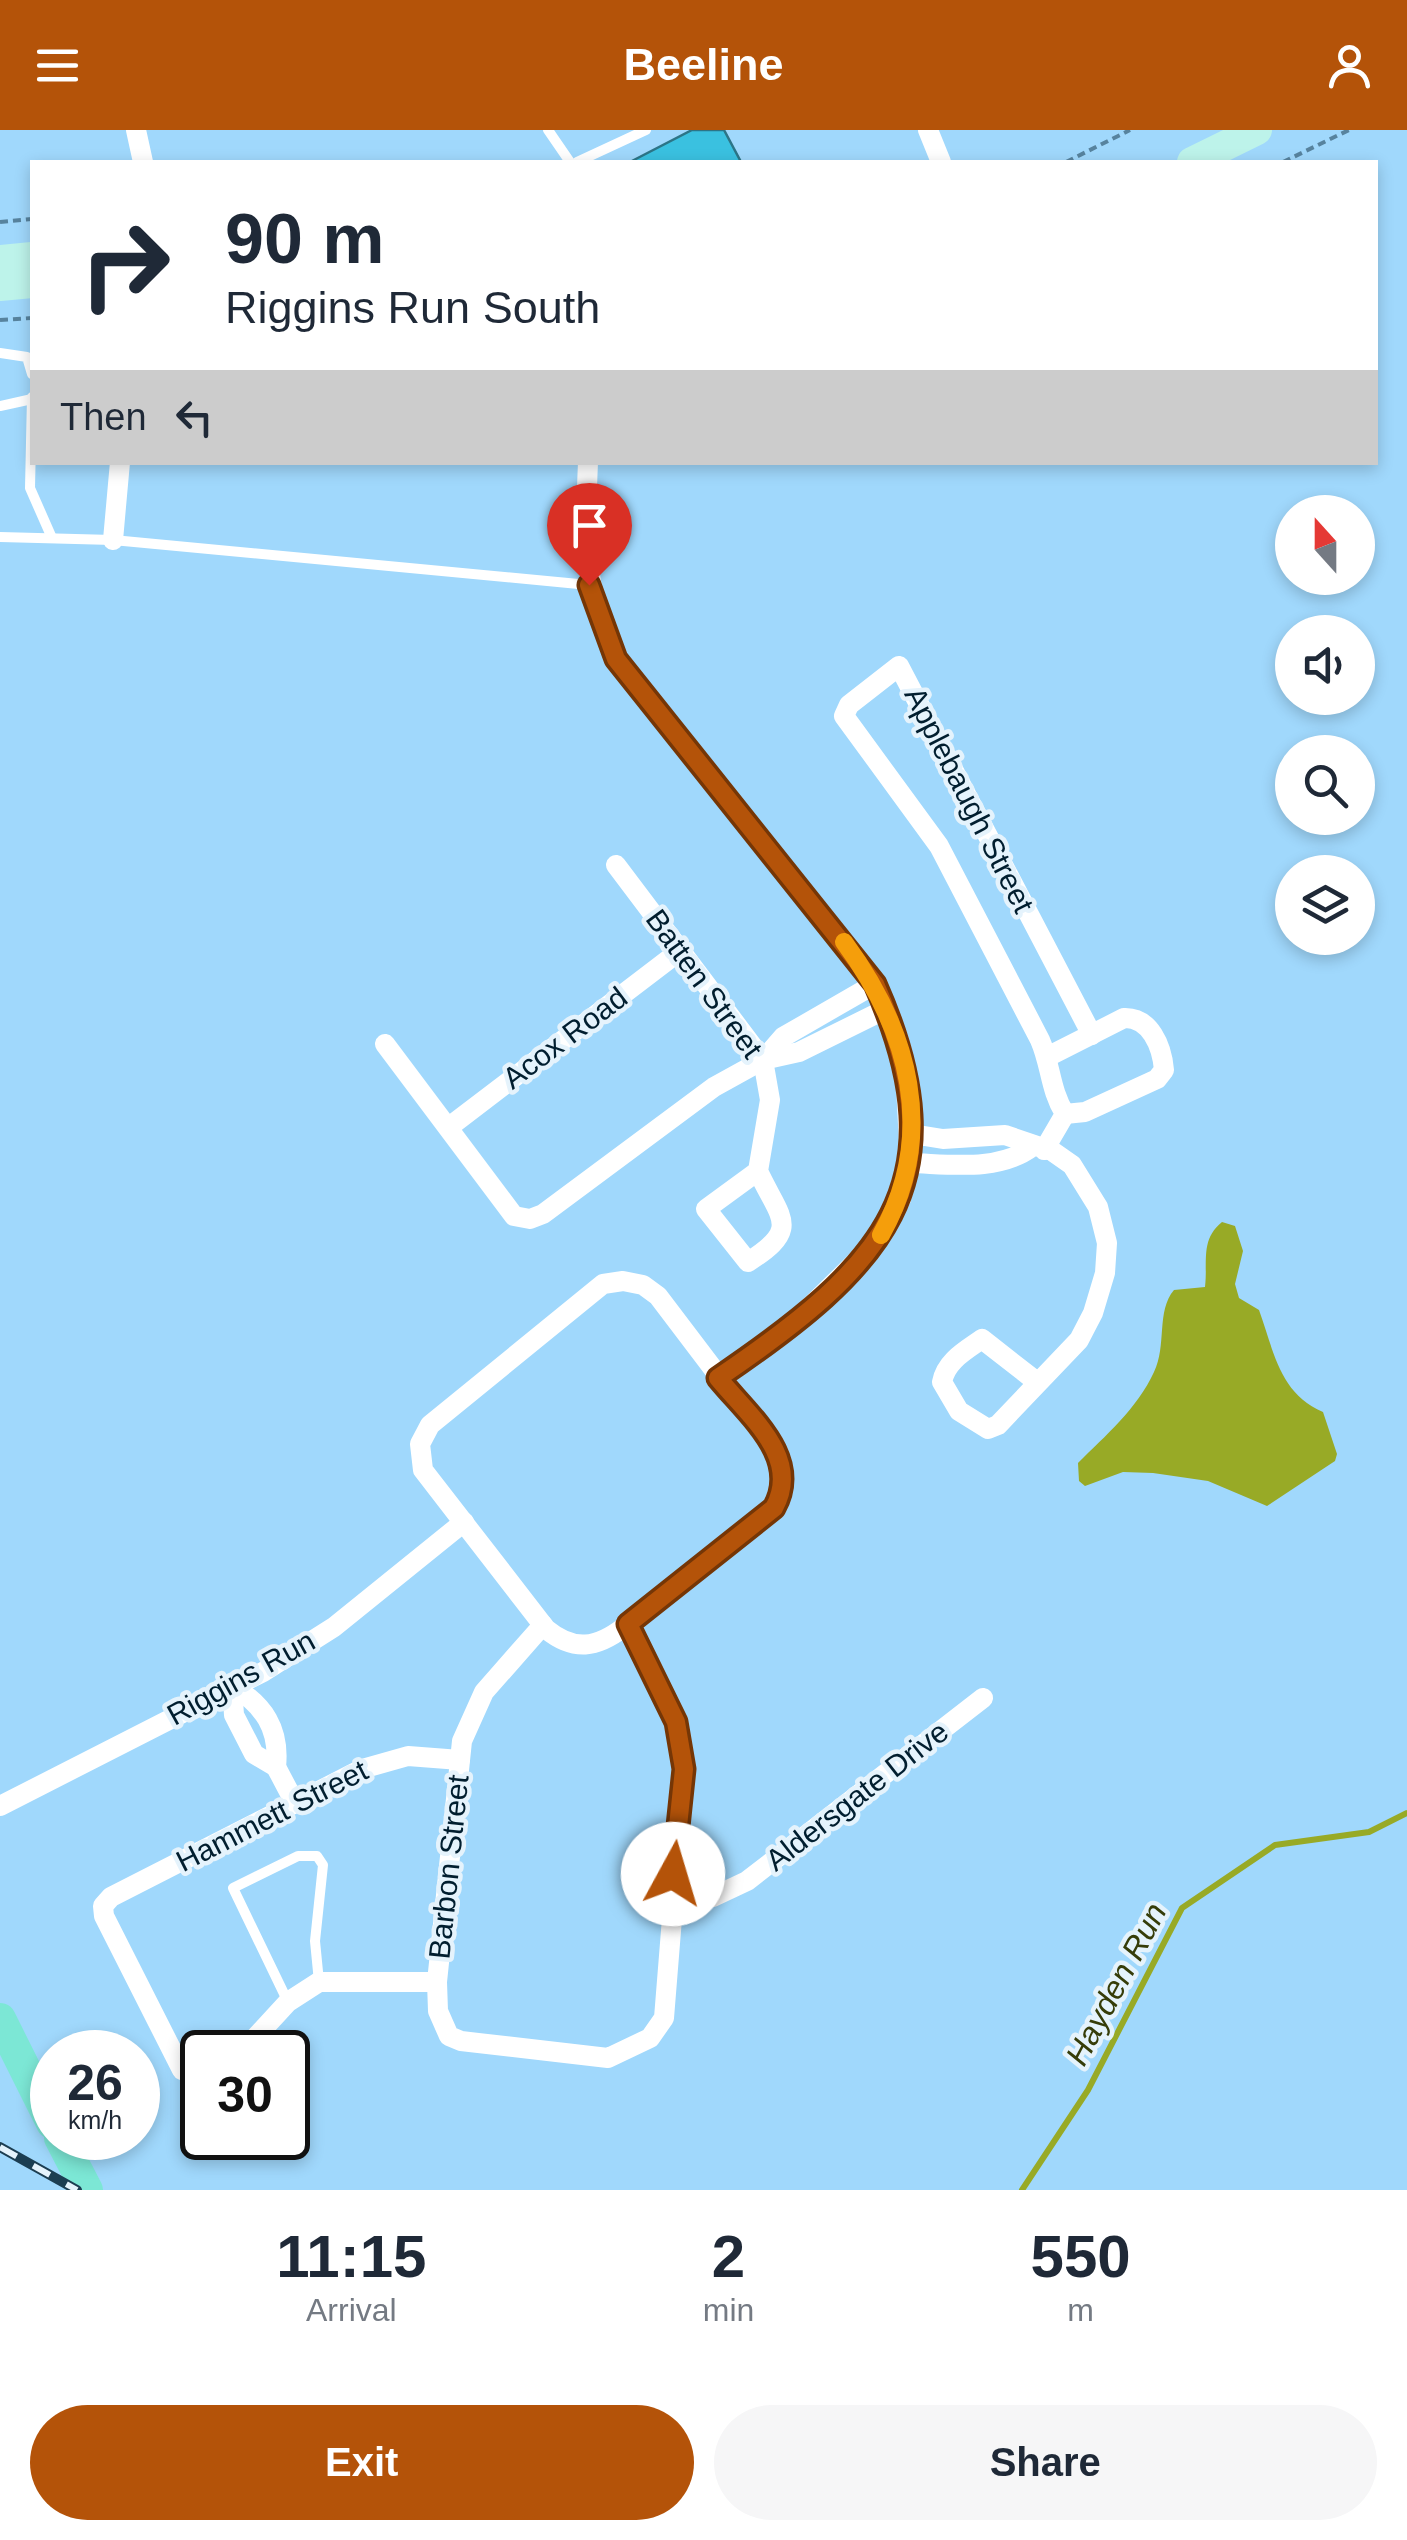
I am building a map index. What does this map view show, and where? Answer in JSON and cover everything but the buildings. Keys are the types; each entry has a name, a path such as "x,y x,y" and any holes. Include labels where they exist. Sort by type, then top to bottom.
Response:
{"main road":[{"path":"1196,160 1257,130"},
{"path":"0,260 30,256"},
{"path":"0,286 30,283"},
{"path":"0,2020 30,2079"},
{"path":"71,2160 87,2190"}],"street":[{"path":"136,130 142,160"},
{"path":"928,130 940,160"},
{"path":"113,540 120,465"},
{"path":"588,465 585,560 589,585 616,659 875,984 905,1066 912,1134 910,1163 901,1199 879,1239 779,1337 718,1378"},
{"name":"Applebaugh Street","path":"1065,1114 1047,1074 1047,1058 939,846 844,716 849,705 899,666 1092,1034"},
{"name":"Batten Street","path":"616,865 763,1060 770,1100 758,1171"},
{"name":"Acox Road","path":"449,1127 680,950"},
{"path":"763,1060 782,1037 875,984"},
{"path":"385,1044 514,1216 530,1219 714,1087 763,1060 799,1052 886,1008"},
{"path":"910,1163 972,1165 1020,1155 1038,1148 1065,1114 1085,1112 1157,1079 1164,1070 1163,1053 1147,1026 1136,1018 1124,1018 1047,1058"},
{"path":"912,1134 970,1138 1005,1135 1072,1165 1086,1182 1106,1243 1105,1274 1094,1313 1079,1340 998,1426 988,1429 960,1412 942,1382 944,1372 958,1356 982,1339 1037,1382"},
{"path":"623,1280 644,1285 658,1296 785,1468 785,1489 774,1508 605,1642 586,1646 560,1640 543,1625 464,1522 423,1470 419,1457 423,1433 520,1347 603,1284 623,1280"},
{"name":"Riggins Run","path":"0,1806 263,1672 334,1627 464,1522"},
{"path":"628,1624 676,1722 684,1769 671,1896"},
{"name":"Barbon Street","path":"543,1625 484,1692 462,1741 437,1982 438,2011 449,2036 462,2041 608,2058 650,2038 664,2018 671,1896"},
{"path":"232,1686 259,1702 278,1744 276,1767 295,1804"},
{"path":"232,1686 234,1715 254,1754 276,1767"},
{"name":"Aldersgate Drive","path":"671,1896 713,1897 746,1882 983,1698"},
{"name":"Hammett Street","path":"180,2066 104,1916 104,1906 111,1897 385,1760 408,1756 460,1760"},
{"path":"262,2030 288,2002 319,1982 437,1982"}],"lane":[{"path":"548,130 572,160"},
{"path":"578,160 646,130"},
{"path":"0,352 27,357 30,367"},
{"path":"0,406 30,398"},
{"path":"30,443 30,488 52,538"},
{"path":"0,537 113,540 589,585"},
{"path":"970,1138 972,1165"},
{"path":"248,1742 272,1730"},
{"path":"288,2002 233,1888 298,1856 317,1856 324,1865 315,1942 319,1982"}],"path":[{"path":"1070,160 1130,130"},
{"path":"1287,160 1349,130"},
{"path":"0,222 30,218"},
{"path":"0,320 30,318"}],"shaded area":[{"path":"1222,1222 1235,1226 1243,1251 1235,1284 1239,1298 1259,1310 1287,1382 1308,1404 1323,1412 1337,1454 1335,1461 1267,1506 1208,1481 1153,1473 1123,1472 1085,1486 1079,1481 1078,1463 1120,1421 1147,1385 1158,1362 1169,1298 1174,1290 1205,1287 1210,1236"}],"waterway":[{"name":"Hayden Run","path":"1022,2190 1088,2090 1182,1908 1275,1845 1369,1832 1407,1813"}],"railway":[{"path":"0,2147 77,2190"}],"slow traffic":[{"path":"844,942 875,984 905,1066 912,1134 910,1163 901,1199 881,1235"}],"route":[{"path":"589,585 602,633 616,659 820,910 875,984 899,1041 912,1134 901,1199 879,1239 850,1272 779,1337 718,1378 785,1468 785,1489 774,1508 628,1624 676,1722 684,1769 673,1874"}]}
